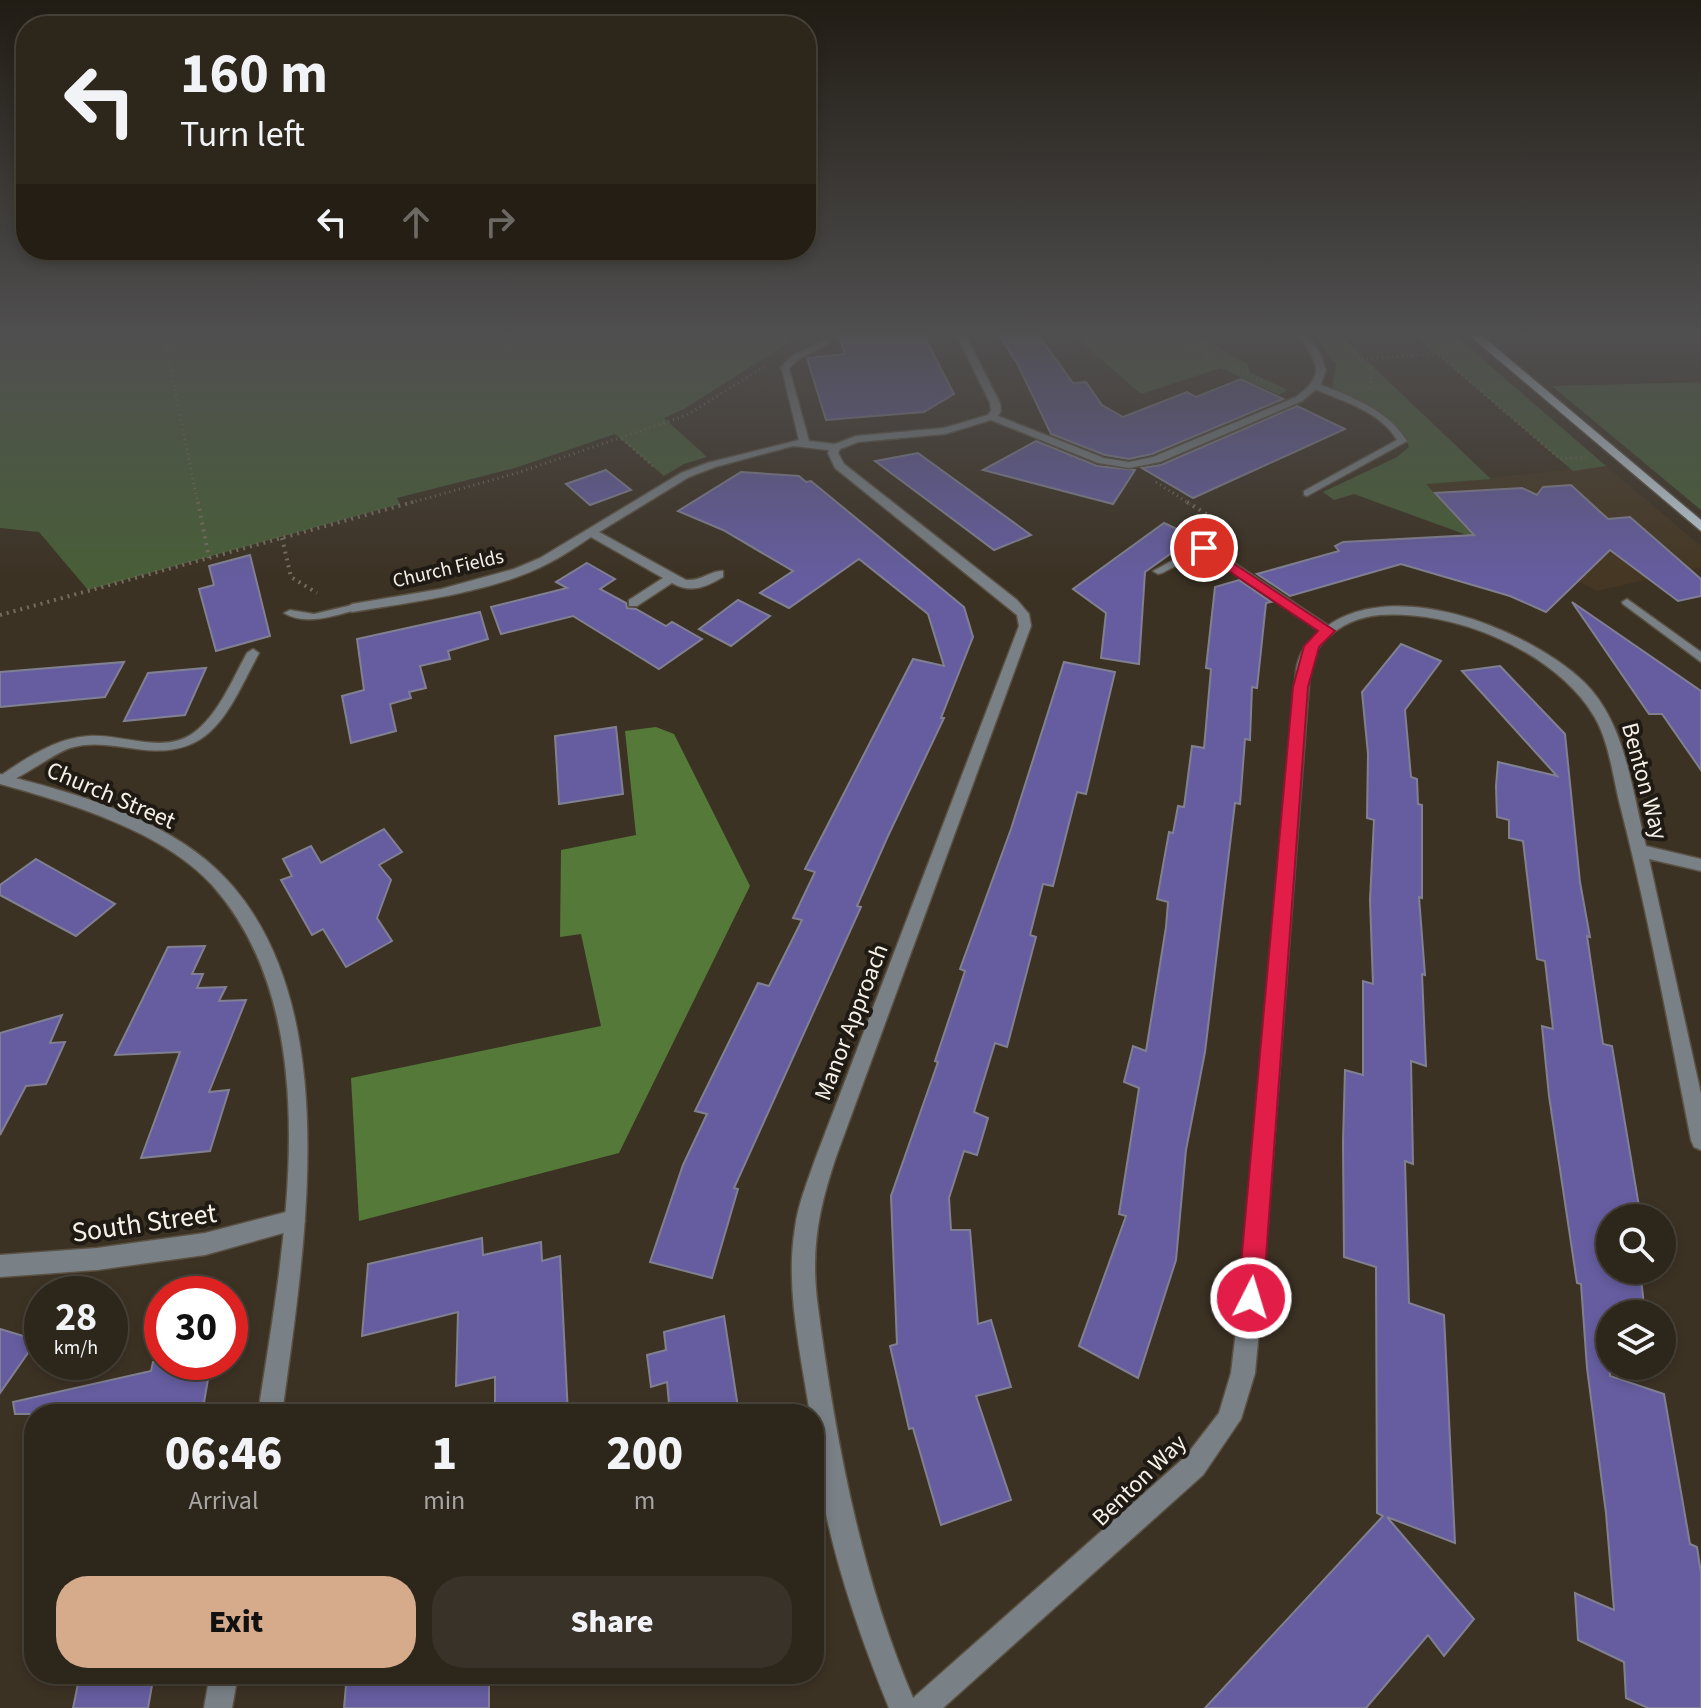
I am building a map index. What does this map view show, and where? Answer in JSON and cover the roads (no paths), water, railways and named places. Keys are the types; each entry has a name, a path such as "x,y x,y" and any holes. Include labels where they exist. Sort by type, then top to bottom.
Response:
{"main road":[{"path":"1569,416 1701,527"}],"street":[{"path":"797,416 804,441"},
{"path":"992,417 1102,461 1129,465 1142,463 1258,416"},
{"name":"Church Fields","path":"352,608 491,582 544,561 672,483 711,465 804,441 836,447 856,439 945,431 992,417"},
{"name":"Manor Approach","path":"820,1404 808,1312 804,1240 811,1199 1025,626 1023,614 1013,603 839,466 833,453 836,447"},
{"path":"590,532 691,587 719,574"},
{"path":"633,603 671,578"},
{"name":"Benton Way","path":"922,1708 1194,1466 1229,1419 1243,1373 1251,1298 1301,687 1312,646 1328,631 1345,621 1372,614 1429,613 1503,633 1537,651 1586,691 1602,716 1640,851 1701,1140"},
{"name":"Church Street","path":"2,779 67,799 175,848 217,879 246,915 271,964 288,1024 297,1095 294,1221 271,1404"},
{"path":"1640,851 1701,865"},
{"name":"South Street","path":"0,1266 97,1259 205,1244 294,1221"},
{"name":"Manor Approach","path":"824,1435 829,1474 862,1608 903,1708"},
{"path":"218,1708 222,1684"}],"lane":[{"path":"1307,493 1402,441 1399,433 1375,416"},
{"path":"1158,571 1204,548 1219,530"},
{"path":"1204,548 1328,631"},
{"path":"1627,602 1701,658"},
{"path":"290,613 314,617 352,608"},
{"path":"2,779 27,763 77,742 92,740 177,747 197,738 211,724 253,653"}]}
